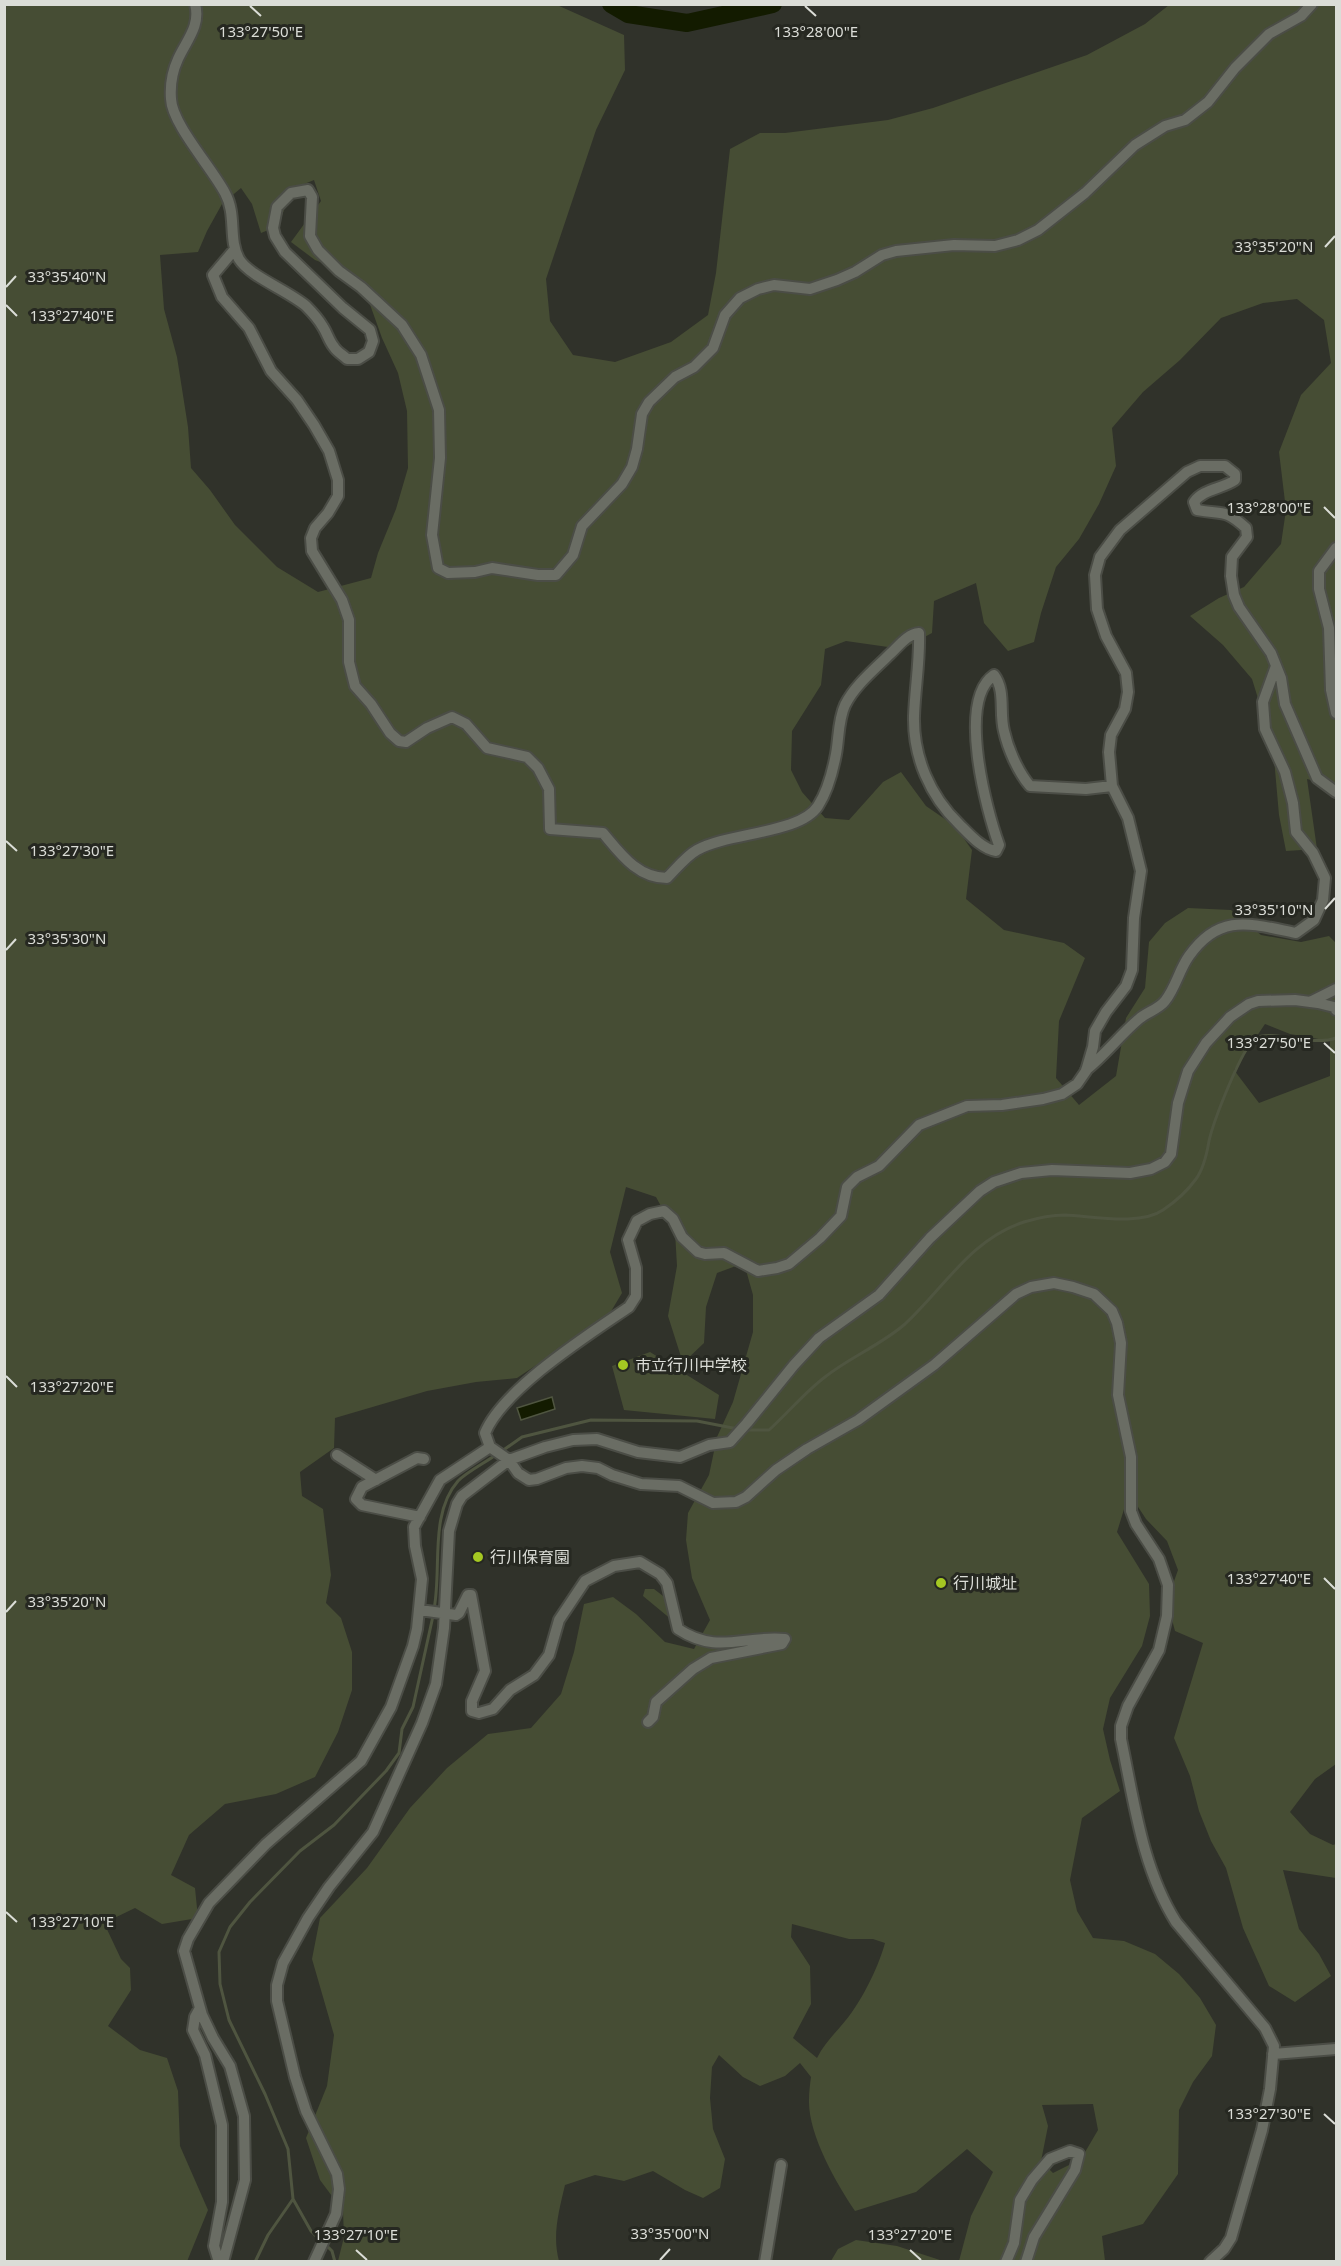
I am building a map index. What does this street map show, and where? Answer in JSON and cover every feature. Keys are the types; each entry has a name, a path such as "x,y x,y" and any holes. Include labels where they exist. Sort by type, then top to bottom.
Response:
{"street":[{"path":"195,4 196,17 193,31 178,59 172,78 171,102 177,122 220,183 229,201 233,215 235,249 239,260 248,270 291,294 307,307 323,327 334,347 347,359 358,359 369,352 373,341 370,330 343,308 285,252 275,236 273,228 278,207 291,193 308,190 312,197 310,237 318,250 402,325 421,355 439,410 440,458 432,535 438,568 448,573 475,572 492,567 556,575 573,555 582,526 622,484 632,466 642,414 649,402 675,377 694,367 713,348 725,315 740,298 758,289 774,285 810,289 837,280 882,255 896,251 954,245 994,246 1018,240 1038,230 1085,193 1135,145 1166,126 1185,120 1208,102 1235,68 1269,34 1301,16 1312,4"},
{"path":"235,249 213,275 222,297 249,328 271,371 297,400 328,451 339,480 338,496 328,513 315,528 311,538 312,551 342,600 349,620 349,662 355,686 371,704 390,734 399,741 406,742 427,728 452,717 466,724 487,748 527,757 538,768 549,789 550,829 603,833 636,869 655,878 667,878 696,850 739,835 757,833 806,819 818,806 826,788 836,755 840,721 845,706 854,691 911,634 919,633 920,652 914,718 922,770 948,813 973,838 991,850 996,850 999,845 989,816 975,725 980,697 986,681 994,675 1000,683 1004,731 1022,777 1030,786 1086,789 1112,786"},
{"path":"1086,1071 1094,1047 1095,1031 1126,986 1132,970 1134,918 1141,871 1128,818 1112,786 1109,752 1111,735 1125,709 1128,692 1126,673 1106,636 1097,609 1095,574 1100,557 1120,531 1166,489 1187,472 1200,466 1225,466 1235,474 1234,480 1227,486 1199,495 1194,502 1197,510 1222,512 1234,517 1246,528 1247,537 1232,557 1231,576 1234,595 1239,607 1271,653 1281,678 1285,704 1317,778 1336,792"},
{"path":"1336,548 1319,571 1320,589 1329,628 1331,690 1336,713"},
{"path":"1210,2262 1224,2249 1231,2238 1246,2190 1263,2130 1274,2046 1265,2028 1176,1922 1155,1881 1141,1835 1121,1726 1128,1706 1159,1650 1167,1617 1168,1585 1159,1559 1136,1524 1131,1511 1131,1457 1119,1395 1121,1343 1112,1311 1094,1294 1054,1283 1031,1287 1016,1294 934,1365 858,1420 799,1454 776,1470 746,1497 736,1502 713,1503 679,1486 641,1484 612,1475 598,1467 566,1468 529,1480 518,1473 509,1460 490,1447 485,1433 491,1418 528,1381 629,1307 636,1296 636,1268 628,1240 637,1221 650,1214 664,1211 673,1218 682,1237 698,1252 705,1254 724,1252 758,1271 789,1264 820,1238 841,1216 847,1187 857,1177 879,1166 919,1125 967,1106 1002,1105 1062,1094 1077,1084 1086,1071 1105,1055 1140,1018 1164,1003 1172,992 1188,957 1207,935 1237,924 1252,924 1296,933 1314,920 1323,900 1325,878 1313,853 1296,832 1293,803 1285,772 1265,729 1263,717 1263,702 1276,666"},
{"path":"1309,1002 1336,989"},
{"path":"314,2262 336,2214 339,2189 337,2174 306,2111 276,2001 276,1985 283,1963 308,1918 328,1887 373,1832 407,1760 436,1684 444,1613 449,1531 457,1504 462,1496 509,1460 573,1440 597,1439 638,1452 680,1457 709,1444 730,1442 813,1345 879,1295 930,1238 980,1191 994,1182 1021,1173 1052,1170 1130,1173 1151,1169 1165,1162 1171,1154 1178,1103 1188,1071 1214,1034 1230,1017 1249,1004 1258,1001 1309,1002 1335,1008"},
{"path":"221,2262 245,2180 244,2116 230,2066 213,2038 200,2008 184,1951 188,1939 209,1903 266,1844 361,1761 391,1707 413,1646 420,1610 422,1579 413,1535 414,1527 440,1480 490,1447"},
{"path":"337,1455 376,1480"},
{"path":"420,1516 362,1504 356,1499 362,1487 417,1458 424,1459"},
{"path":"420,1610 456,1615 468,1595 471,1595 485,1671 472,1701 472,1711 479,1713 493,1708 510,1690 534,1676 549,1655 559,1620 585,1581 614,1566 640,1562 660,1574 667,1583 678,1629 691,1638 712,1644 772,1638 785,1640 782,1644 711,1658 693,1669 656,1702 653,1717 648,1722"},
{"path":"200,2008 193,2030 205,2055 222,2125 222,2202 214,2246 221,2262"},
{"path":"1273,2054 1336,2049"},
{"path":"1006,2262 1014,2243 1020,2200 1032,2180 1050,2159 1070,2151 1079,2154 1075,2170 1034,2237 1026,2262"},
{"path":"765,2262 781,2165"}],"shaded area":[{"path":"5,5 557,5 624,35 625,70 596,130 546,279 550,321 573,355 615,362 671,342 708,315 716,273 730,149 760,133 785,133 888,120 933,108 1087,55 1145,24 1169,5 1336,5 1336,787 1307,779 1317,849 1286,851 1279,815 1273,747 1252,679 1223,645 1190,616 1219,598 1244,587 1281,544 1286,510 1279,452 1301,395 1331,363 1324,320 1297,299 1263,303 1221,318 1180,360 1143,392 1112,428 1116,466 1099,504 1079,539 1056,567 1034,642 1008,651 984,623 976,583 934,601 932,633 902,649 846,641 825,649 821,685 792,731 791,770 802,792 825,818 849,820 883,782 901,772 926,806 955,826 972,850 966,899 1004,930 1064,943 1085,958 1059,1021 1056,1078 1079,1105 1116,1076 1126,1018 1145,988 1149,942 1165,923 1188,908 1231,910 1261,935 1301,942 1329,936 1336,943 1336,1764 1315,1779 1290,1812 1310,1834 1333,1845 1336,1844 1336,1878 1283,1870 1299,1929 1319,1954 1331,1976 1295,2002 1269,1986 1243,1928 1226,1868 1211,1841 1199,1811 1190,1776 1174,1738 1203,1643 1175,1631 1167,1601 1178,1570 1167,1541 1146,1519 1129,1493 1117,1532 1149,1584 1150,1616 1142,1646 1110,1698 1103,1729 1120,1791 1082,1818 1070,1880 1077,1911 1093,1938 1124,1941 1155,1954 1179,1974 1200,1998 1216,2025 1212,2056 1193,2082 1179,2110 1178,2174 1143,2224 1102,2236 1105,2261 959,2261 971,2216 993,2172 967,2149 916,2192 855,2211 832,2173 818,2143 810,2113 811,2077 800,2063 785,2076 760,2086 743,2077 719,2055 712,2067 710,2098 713,2129 725,2159 720,2188 703,2198 653,2171 624,2181 595,2175 565,2185 556,2232 559,2261 338,2261 344,2237 343,2211 320,2180 306,2138 327,2086 334,2035 312,1959 320,1918 367,1868 410,1808 447,1768 488,1734 531,1728 561,1694 574,1652 584,1604 613,1597 636,1614 665,1642 694,1649 710,1620 692,1578 686,1540 688,1513 709,1475 717,1437 733,1402 753,1332 753,1295 744,1263 717,1273 706,1307 704,1343 683,1363 668,1316 677,1266 675,1232 656,1197 626,1187 610,1252 622,1293 601,1328 565,1346 517,1378 476,1382 427,1391 335,1418 334,1448 300,1472 302,1496 323,1509 331,1575 326,1603 341,1618 352,1652 352,1690 338,1732 315,1777 276,1794 225,1804 189,1835 171,1875 195,1888 198,1918 162,1924 135,1908 104,1923 121,1959 130,1968 131,1990 108,2026 140,2050 167,2058 178,2091 180,2146 208,2210 187,2262 5,2262","holes":["314,180 321,201 291,242 315,260 346,272 368,299 398,373 407,411 408,468 371,578 318,592 277,567 235,525 191,468 188,427 177,357 164,309 160,255 198,252 222,204 241,188 252,204 261,233 278,226 292,189","1265,1024 1290,1034 1330,1041 1330,1076 1259,1103 1234,1070","792,1924 849,1939 873,1939 885,1943 862,1997 817,2058 793,2038 811,2004 810,1966 791,1937","1093,2104 1098,2130 1081,2159 1053,2173 1041,2161 1048,2126 1042,2105"]},
{"path":"650,1352 719,1395 715,1419 624,1410 612,1366"},
{"path":"552,1397 555,1409 521,1420 517,1408"},
{"path":"645,1589 654,1589 667,1599 672,1620 643,1596"},
{"path":"856,2240 897,2246 943,2261 831,2261 838,2249"}],"waterway":[{"path":"611,4 628,14 687,23 773,4"},
{"path":"744,1430 769,1430 825,1377 905,1324 974,1252 1006,1230 1024,1222 1050,1216 1129,1219 1142,1218 1163,1210 1185,1192 1199,1175 1216,1118 1229,1086 1243,1055 1256,1038 1271,1035 1315,1041 1336,1038"},
{"path":"502,1451 522,1437 591,1420 697,1421 738,1429"},
{"path":"434,1609 440,1525 449,1494 462,1477 497,1454"},
{"path":"321,2241 311,2231 293,2199 288,2149 265,2094 229,2020 220,1984 219,1952 230,1927 250,1902 300,1851 334,1825 386,1771 399,1753 402,1729 413,1707 433,1616"},
{"path":"255,2262 268,2235 293,2199"},
{"path":"326,2245 332,2251 335,2262"}],"place":[{"name":"市立行川中学校","path":"623,1365"},
{"name":"行川保育園","path":"478,1557"},
{"name":"行川城址","path":"941,1583"}]}
